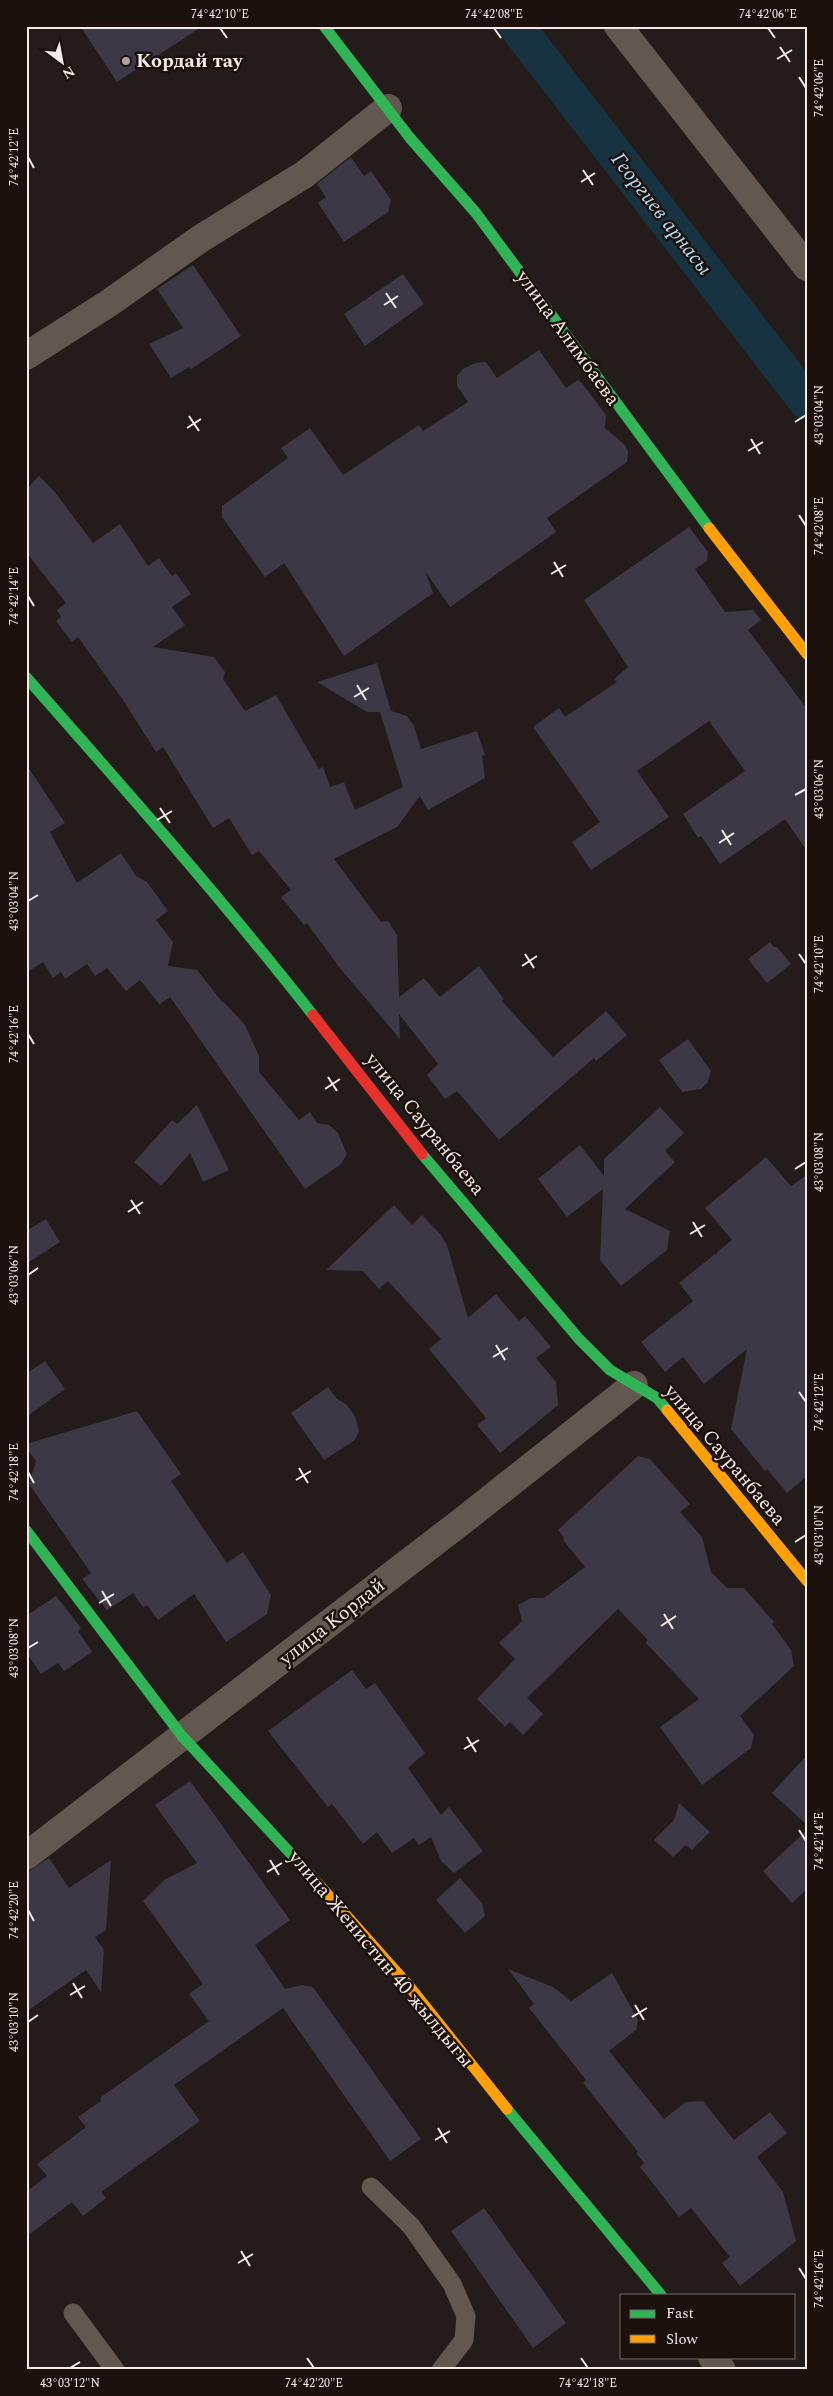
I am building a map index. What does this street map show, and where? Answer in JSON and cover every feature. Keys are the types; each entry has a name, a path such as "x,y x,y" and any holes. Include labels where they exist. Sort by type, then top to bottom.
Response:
{"street":[{"name":"улица Алимбаева","path":"324,26 410,138 476,213 717,539 807,654"},
{"path":"618,26 807,267"},
{"path":"26,356 109,303 200,240 306,174 388,108"},
{"name":"улица Сауранбаева","path":"26,677 158,826 244,929 432,1167 579,1339 610,1370 657,1398 807,1581"},
{"name":"улица Кордай","path":"26,1856 461,1522 634,1385"},
{"name":"улица Женистин 40 жылдыгы","path":"26,1530 182,1736 298,1861 409,1986 491,2090 660,2294"},
{"path":"713,2358 722,2370"}],"lane":[{"path":"371,2188 411,2226 452,2284 466,2316 464,2340 441,2370"},
{"path":"73,2313 115,2370"}],"building":[{"name":"Кордай тау","path":"80,26 203,26 117,82"},
{"path":"351,157 364,176 371,171 391,200 388,212 344,242 318,203 326,197 317,184"},
{"path":"193,265 241,336 191,369 189,367 171,378 149,344 183,328 157,289"},
{"path":"403,274 424,304 365,346 344,314"},
{"path":"539,350 566,388 578,380 582,383 606,415 605,428 625,445 628,451 627,462 547,518 556,532 450,607 425,571 433,593 344,656 284,563 265,577 222,517 222,506 288,458 281,448 310,428 343,475 419,425 423,431 468,402 457,386 457,376 463,369 475,363 486,362 497,378"},
{"path":"39,476 54,491 93,543 120,524 148,566 159,558 172,576 176,573 191,594 172,607 185,625 153,647 214,657 225,672 223,679 245,711 276,695 319,769 323,767 330,787 344,782 355,810 403,787 380,712 367,712 317,682 377,663 391,711 407,716 414,726 421,749 477,731 485,755 482,756 485,778 428,810 420,796 397,827 334,859 381,922 388,921 397,935 399,997 424,978 440,997 479,966 504,999 502,1001 553,1057 606,1011 627,1035 596,1061 594,1058 499,1140 457,1091 445,1099 427,1075 438,1064 399,1014 400,1039 339,967 307,923 304,925 281,897 291,890 259,851 252,855 229,818 213,828 163,747 156,752 125,703 78,637 72,642 56,621 61,617 57,610 66,603 26,552 26,490"},
{"path":"689,527 708,552 707,561 695,569 725,612 753,610 761,620 748,630 807,709 807,851 785,819 720,864 701,836 698,838 683,814 745,771 709,721 637,771 669,817 591,870 572,842 600,822 533,727 559,708 565,717 617,682 614,679 628,667 584,600"},
{"path":"26,764 65,823 50,832 77,883 121,853 136,876 147,882 168,911 156,920 173,942 168,966 197,970 223,1003 245,1025 259,1056 259,1072 299,1120 310,1112 317,1123 329,1125 338,1133 347,1154 341,1164 305,1189 170,997 160,1005 140,980 126,991 107,968 95,976 87,964 65,979 61,972 53,978 43,962 26,973"},
{"path":"770,942 774,947 777,947 791,964 767,983 748,959"},
{"path":"688,1039 711,1071 708,1082 701,1089 682,1092 659,1060"},
{"path":"197,1105 229,1170 203,1182 190,1153 161,1186 134,1162 172,1120 177,1124"},
{"path":"660,1107 684,1133 665,1151 675,1162 625,1209 670,1231 667,1250 621,1286 600,1260 603,1189 567,1217 538,1179 580,1145 604,1176 604,1159"},
{"path":"766,1157 791,1186 807,1175 807,1476 787,1493 767,1469 765,1471 731,1429 747,1349 704,1384 683,1357 665,1372 641,1342 693,1301 679,1283 715,1254 717,1255 717,1252 732,1240 705,1208"},
{"path":"394,1205 412,1225 422,1215 441,1235 447,1245 468,1318 496,1294 519,1321 525,1316 551,1347 536,1358 556,1382 558,1405 500,1453 477,1425 486,1418 429,1349 441,1339 388,1281 379,1289 363,1271 326,1270"},
{"path":"46,1219 60,1242 26,1264 26,1231"},
{"path":"45,1361 65,1389 26,1417 26,1374"},
{"path":"328,1387 337,1399 346,1404 355,1416 359,1431 355,1440 324,1460 291,1413"},
{"path":"137,1411 181,1474 171,1481 227,1563 243,1552 271,1595 267,1614 226,1642 194,1594 158,1620 147,1605 143,1607 133,1593 107,1610 82,1579 91,1573 29,1484 36,1461 26,1448 26,1444"},
{"path":"638,1456 650,1459 690,1504 680,1512 702,1537 711,1572 727,1588 744,1588 774,1622 772,1624 791,1650 794,1666 740,1716 754,1735 751,1748 702,1785 660,1727 699,1699 646,1643 647,1639 618,1609 527,1698 543,1714 523,1735 510,1722 505,1727 477,1699 515,1659 499,1643 522,1621 518,1605 531,1598 544,1598 585,1567 563,1540 564,1537 558,1530"},
{"path":"56,1596 81,1628 78,1631 92,1652 64,1671 58,1663 41,1674 26,1652 26,1616"},
{"path":"352,1670 366,1689 375,1683 425,1753 408,1768 441,1815 449,1807 483,1851 454,1873 441,1861 431,1837 419,1845 414,1838 392,1853 377,1832 363,1844 332,1804 328,1807 268,1731"},
{"path":"807,1755 807,1825 772,1793"},
{"path":"190,1781 290,1920 255,1945 285,1989 302,1985 313,1987 421,2139 390,2161 283,2008 174,2085 200,2121 101,2192 106,2198 83,2216 72,2202 26,2237 26,2192 47,2176 37,2164 86,2127 78,2117 101,2101 101,2097 209,2021 189,1994 203,1984 143,1901 164,1880 197,1863 155,1805"},
{"path":"679,1803 710,1832 692,1850 686,1845 673,1857 654,1840 674,1820"},
{"path":"807,1830 807,1889 792,1903 763,1871"},
{"path":"49,1858 69,1888 111,1860 106,1930 95,1937 104,1950 101,1992 86,1970 26,2012 26,1873"},
{"path":"460,1878 482,1903 485,1916 465,1933 436,1900"},
{"path":"508,1969 553,1987 571,2001 612,1973 638,2020 636,2030 609,2051 664,2119 686,2102 703,2101 734,2140 770,2112 787,2133 757,2157 783,2192 796,2241 740,2286 722,2263 730,2257 691,2208 679,2217 640,2167 644,2163 636,2153 638,2152 583,2083 586,2080 529,2008 534,2004"},
{"path":"484,2208 566,2323 533,2348 451,2231"}],"waterway":[{"name":"Георгиев арнасы","path":"516,26 807,402"}],"traffic: fast":[{"path":"324,26 410,138 476,213 709,528"},
{"path":"26,677 208,886 313,1015"},
{"path":"422,1154 579,1339 610,1370 657,1398 667,1410"},
{"path":"26,1530 182,1736 304,1868"},
{"path":"507,2109 660,2294"}],"traffic: slow":[{"path":"709,528 807,654"},
{"path":"667,1410 807,1581"},
{"path":"304,1868 409,1986 507,2109"}],"traffic: jam":[{"path":"313,1015 422,1154"}],"place":[{"name":"Кордай тау","path":"126,61"}]}
